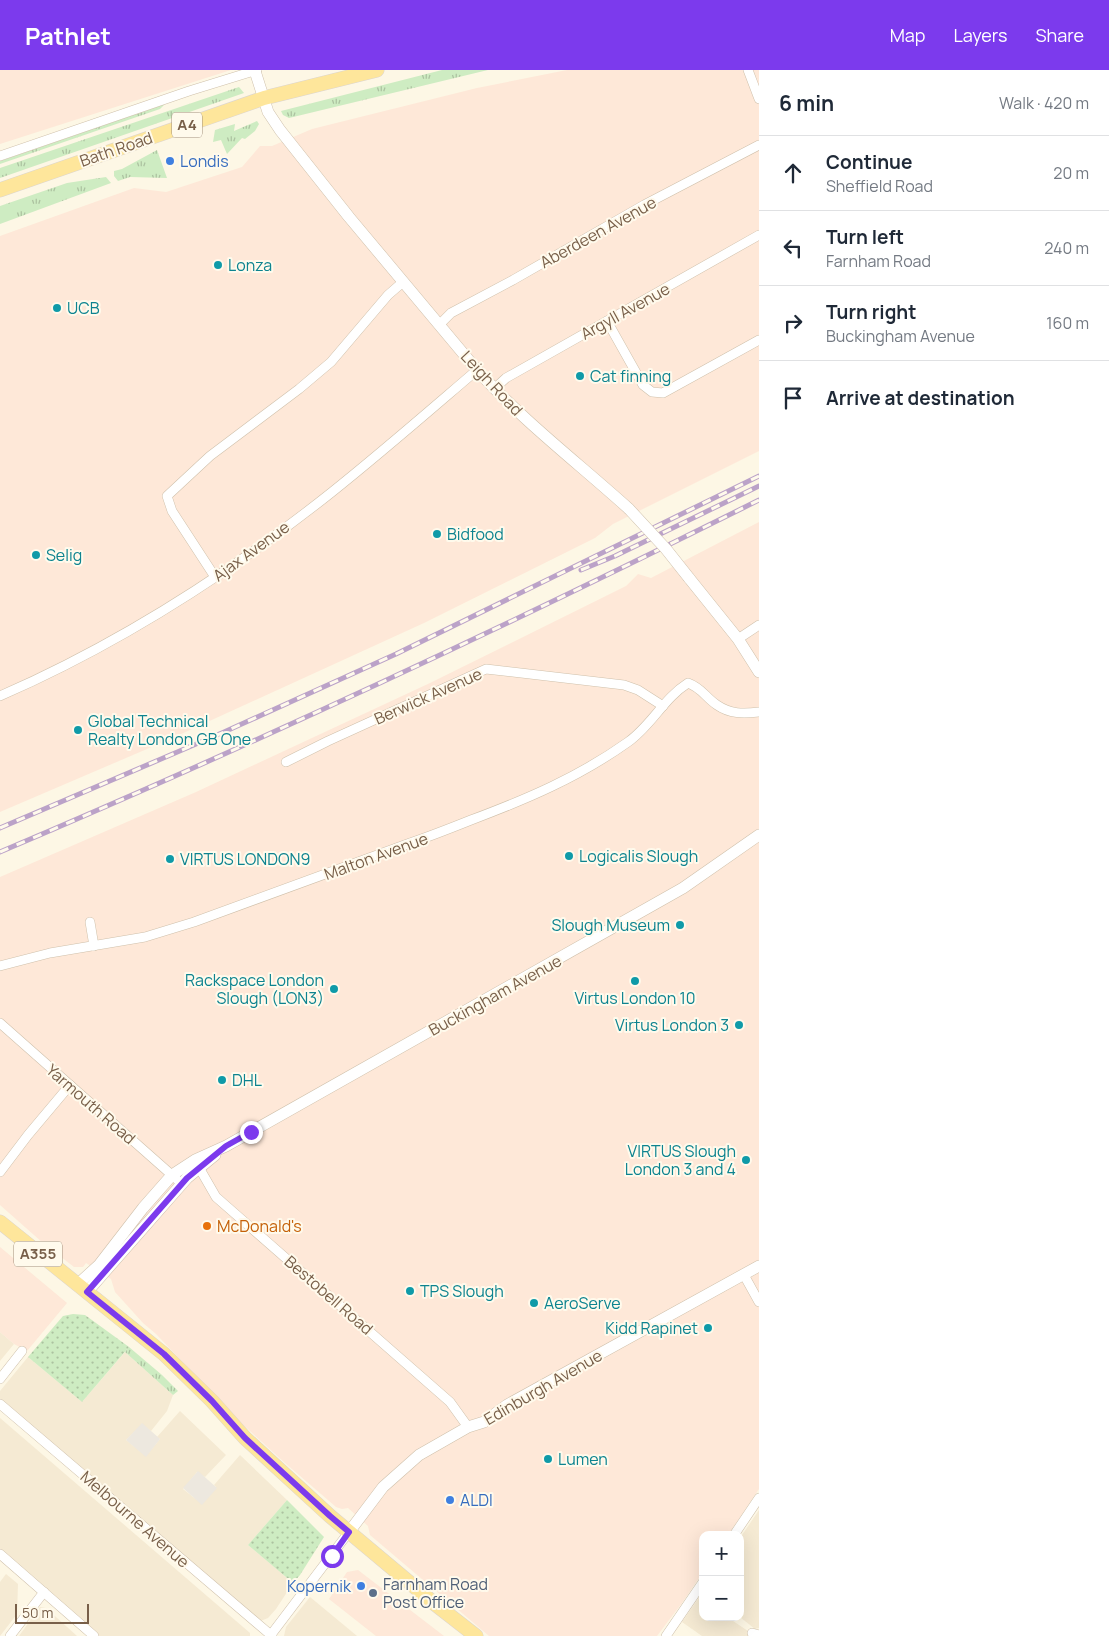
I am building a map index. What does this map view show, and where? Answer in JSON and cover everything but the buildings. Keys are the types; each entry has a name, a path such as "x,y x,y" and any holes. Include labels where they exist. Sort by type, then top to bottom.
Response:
{"main road":[{"name":"Bath Road","path":"0,190 264,98 377,70"},
{"name":"A355","path":"0,1222 164,1354 212,1401 245,1438 330,1516 476,1636"}],"street":[{"name":"Leigh Road","path":"256,70 268,112 280,130 403,282 494,389 629,509 666,549 738,638 759,672"},
{"path":"0,156 256,70"},
{"path":"748,70 759,98"},
{"name":"Aberdeen Avenue","path":"440,324 451,314 644,205 759,145"},
{"name":"Argyll Avenue","path":"494,389 506,378 759,235"},
{"path":"215,577 172,511 167,496 210,456 332,362 382,301 403,282"},
{"path":"607,321 643,385 652,392 663,393 759,340"},
{"name":"Ajax Avenue","path":"0,696 126,634 215,577 332,492 477,370"},
{"path":"738,638 759,625"},
{"name":"Berwick Avenue","path":"286,762 486,669 624,685 638,690 662,706"},
{"name":"Malton Avenue","path":"0,966 50,953 145,937 194,922 442,833 531,797 589,768 630,741 676,690 688,683 698,687 716,704 730,711 740,714 759,712"},
{"name":"Buckingham Avenue","path":"82,1288 143,1208 172,1175 197,1164 682,888 759,835"},
{"path":"90,922 94,946"},
{"name":"Yarmouth Road","path":"0,1024 182,1184"},
{"path":"0,1172 28,1135 70,1086"},
{"name":"Buckingham Avenue","path":"82,1288 182,1184 197,1164"},
{"name":"Bestobell Road","path":"197,1164 216,1197 450,1402 468,1427"},
{"name":"Edinburgh Avenue","path":"349,1532 383,1487 420,1454 468,1427 484,1422 507,1405 759,1266"},
{"path":"744,1275 759,1302"},
{"path":"0,1378 22,1351"},
{"name":"Melbourne Avenue","path":"0,1404 271,1636"},
{"path":"737,1531 759,1498"},
{"path":"271,1636 349,1532"},
{"path":"0,1554 94,1636"},
{"path":"666,1636 699,1588"},
{"path":"10,1636 44,1592"}],"shaded area":[{"path":"0,70 231,70 0,144"},
{"path":"567,70 759,70 759,451 613,524 595,538 424,623 168,740 0,812 0,236 134,188 166,192 242,167 260,146 272,146 312,129 477,88"},
{"path":"759,522 759,1489 731,1531 699,1531 699,1578 657,1636 489,1636 370,1535 368,1526 348,1508 336,1507 240,1422 115,1292 111,1279 86,1263 83,1267 74,1267 43,1243 0,1205 0,877 196,792 430,683 626,586 638,574 651,578"},
{"path":"0,1247 67,1303 27,1351 14,1344 0,1332"},
{"path":"0,1332 14,1344 0,1361"},
{"path":"125,1352 173,1395 167,1411 151,1431 142,1424 126,1440 146,1456 160,1439 157,1437 180,1411 226,1455 205,1477 197,1472 183,1489 202,1504 216,1487 214,1485 240,1455 287,1500 248,1545 293,1583 268,1618 258,1622 0,1401 0,1391 28,1357 82,1402"},
{"path":"0,1418 250,1633 250,1636 99,1636 0,1550"},
{"path":"142,1423 160,1439 146,1457 126,1440"},
{"path":"198,1471 217,1488 202,1505 183,1488"},
{"path":"759,1510 759,1628 755,1629 744,1620 744,1532"},
{"path":"358,1570 444,1636 376,1636 329,1599 347,1572"},
{"path":"6,1574 18,1584 17,1614 0,1636 0,1582"},
{"path":"310,1597 357,1636 284,1636 286,1627"},
{"path":"699,1598 699,1621 733,1621 751,1633 750,1636 702,1636 682,1622"},
{"path":"40,1607 46,1608 77,1636 19,1636"}],"green space":[{"path":"442,70 488,70 289,118 283,115 281,111"},
{"path":"239,87 244,93 0,178 0,168"},
{"path":"165,104 160,109 0,164 0,161"},
{"path":"257,121 259,124 255,131 245,139 242,138 227,154 221,140 213,142 215,130 235,124 234,131"},
{"path":"157,150 167,178 130,177 118,181 114,176 114,171 122,169"},
{"path":"106,177 111,183 0,224 0,206 67,183"},
{"path":"73,1314 85,1315 129,1347 82,1402 28,1357 63,1316"},
{"path":"129,1347 178,1391 173,1395 125,1352"},
{"path":"287,1500 324,1537 293,1583 248,1545"}],"railway":[{"path":"0,828 224,732 396,654 759,476"},
{"path":"581,570 615,556 759,486"},
{"path":"0,852 192,769 477,638 759,500"}],"place":[{"name":"Londis","path":"170,161"},
{"name":"Lonza","path":"218,265"},
{"name":"UCB","path":"57,308"},
{"name":"Cat finning","path":"580,376"},
{"name":"Bidfood","path":"437,534"},
{"name":"Selig","path":"36,555"},
{"name":"Global Technical Realty London GB One","path":"78,730"},
{"name":"Logicalis Slough","path":"569,856"},
{"name":"VIRTUS LONDON9","path":"170,859"},
{"name":"Slough Museum","path":"680,925"},
{"name":"Virtus London 10","path":"635,981"},
{"name":"Rackspace London Slough (LON3)","path":"334,989"},
{"name":"Virtus London 3","path":"739,1025"},
{"name":"DHL","path":"222,1080"},
{"name":"VIRTUS Slough London 3 and 4","path":"746,1160"},
{"name":"McDonald's","path":"207,1226"},
{"name":"TPS Slough","path":"410,1291"},
{"name":"AeroServe","path":"534,1303"},
{"name":"Kidd Rapinet","path":"708,1328"},
{"name":"Lumen","path":"548,1459"},
{"name":"ALDI","path":"450,1500"},
{"name":"Kopernik","path":"361,1586"},
{"name":"Farnham Road Post Office","path":"373,1593"}],"route":[{"path":"251,1132 226,1146 187,1178 87,1292 164,1354 212,1401 245,1438 349,1532 332,1556"}]}
